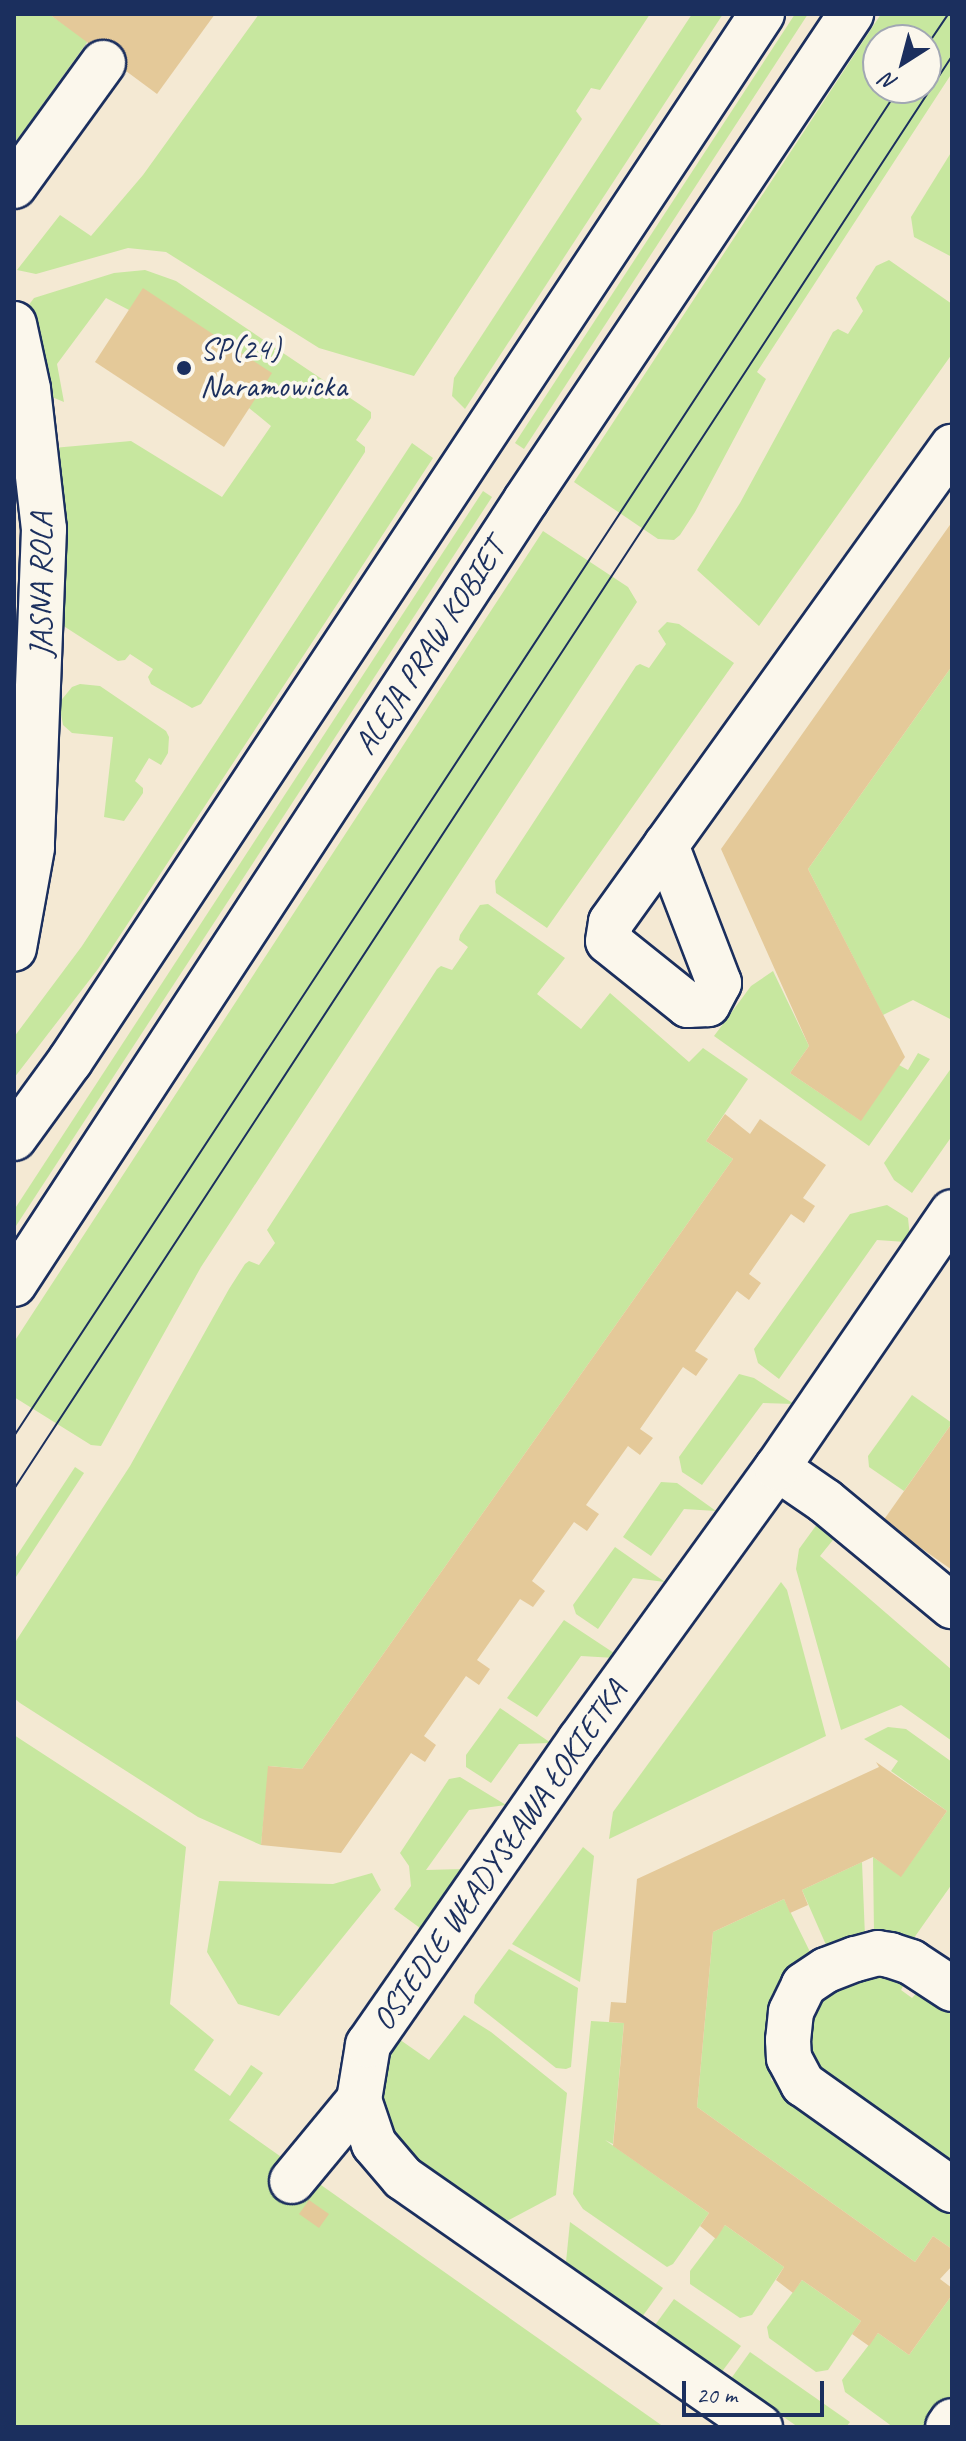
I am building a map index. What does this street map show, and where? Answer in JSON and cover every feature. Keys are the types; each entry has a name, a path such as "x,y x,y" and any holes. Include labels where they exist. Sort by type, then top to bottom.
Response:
{"street":[{"path":"14,1138 78,1047 762,14"},
{"name":"ALEJA PRAW KOBIET","path":"14,1284 526,500 851,14"},
{"path":"14,186 103,63"},
{"name":"JASNA ROLA","path":"14,324 28,389 44,529 28,652 32,848 14,948"},
{"path":"666,845 952,447"},
{"name":"OSIEDLE WŁADYSŁAWA ŁOKIETKA","path":"760,2427 403,2178 374,2144 359,2100 368,2045 580,1740 777,1468 951,1215"},
{"path":"777,1468 825,1501 952,1606"},
{"path":"952,1989 911,1962 890,1955 878,1953 855,1959 826,1970 804,1985 791,2012 788,2040 789,2058 803,2084 952,2190"},
{"path":"292,2181 359,2100"},
{"path":"948,2427 952,2421"}],"green space":[{"path":"14,14 49,14 88,41 14,144"},
{"path":"259,14 650,14 600,90 591,88 576,111 582,119 414,376 319,348 166,252 128,248 36,274 17,270 60,215 91,236 143,175"},
{"path":"692,14 723,14 465,409 452,396 454,378"},
{"path":"795,14 808,14 524,449 515,443"},
{"path":"881,14 952,14 952,73 942,88 942,24 874,24"},
{"path":"862,43 862,104 932,104 757,372 766,379 695,512 674,540 658,539 574,482"},
{"path":"952,151 952,257 914,237 911,217"},
{"path":"889,260 952,304 952,354 759,626 697,570 740,503 833,332 838,329 848,334 863,311 856,298 876,266"},
{"path":"145,270 176,281 371,412 371,418 356,440 365,447 365,452 201,704 192,708 151,684 148,677 153,669 130,654 125,660 118,661 62,625 53,448 131,441 222,497 271,426 129,310 106,298 57,364 64,402 47,395 28,306 34,298 114,273"},
{"path":"412,443 433,458 98,969 14,1078 14,1037 82,946"},
{"path":"483,491 492,497 14,1229 14,1210"},
{"path":"543,531 628,587 637,602 201,1267 101,1446 91,1445 14,1397 14,1342"},
{"path":"667,622 679,624 734,663 547,928 496,893 495,881 636,666 640,664 649,668 666,644 658,631"},
{"path":"952,666 952,1020 913,1000 883,1015 808,869"},
{"path":"80,684 100,686 166,731 169,737 168,753 161,765 149,758 135,781 143,788 143,793 124,821 104,817 113,737 72,733 63,725 59,703 72,687"},
{"path":"488,904 565,958 537,994 581,1029 610,993 689,1062 703,1048 748,1079 706,1141 733,1159 302,1769 269,1766 261,1845 198,1817 20,1703 14,1698 14,1644 130,1466 245,1264 249,1261 259,1265 275,1243 267,1230 437,969 441,966 452,970 468,947 459,940 460,935 480,905"},
{"path":"773,971 809,1046 790,1073 860,1120 899,1065 908,1070 918,1053 930,1059 869,1146 714,1036 751,986"},
{"path":"952,1067 952,1136 912,1193 894,1180 884,1163"},
{"path":"887,1205 908,1218 910,1237 906,1242 877,1240 779,1379 758,1363 754,1349 850,1214"},
{"path":"739,1374 754,1378 794,1404 763,1403 702,1485 682,1472 679,1457"},
{"path":"912,1395 952,1423 904,1491 869,1467 868,1456"},
{"path":"75,1467 84,1473 14,1580 14,1560"},
{"path":"661,1482 677,1483 716,1511 684,1509 651,1556 623,1537"},
{"path":"823,1516 841,1530 820,1556 952,1670 952,1741 901,1705 841,1730 796,1569 799,1549"},
{"path":"615,1547 665,1582 633,1578 598,1629 576,1614 573,1605"},
{"path":"781,1582 787,1590 826,1736 609,1839 613,1812"},
{"path":"564,1620 617,1655 615,1658 581,1656 537,1717 507,1698"},
{"path":"500,1708 551,1743 519,1744 491,1783 466,1767 466,1755"},
{"path":"888,1727 906,1729 952,1762 952,1884 909,1945 889,1932 874,1934 873,1857 901,1876 947,1811 891,1771 898,1761 864,1739"},
{"path":"14,1735 186,1847 170,2004 214,2040 194,2070 230,2096 251,2065 263,2073 229,2120 664,2427 14,2427"},
{"path":"460,1777 506,1805 469,1810 426,1870 463,1869 420,1928 394,1909 411,1886 409,1866 400,1853 449,1779"},
{"path":"583,1847 594,1856 580,1982 512,1944"},
{"path":"862,1862 865,1937 830,1954 802,1890"},
{"path":"372,1873 381,1890 279,2016 238,2004 207,1952 219,1881 333,1884"},
{"path":"784,1899 815,1962 781,1979 771,2080 952,2208 952,2249 933,2236 915,2262 697,2107 713,1932"},
{"path":"509,1949 578,1988 571,2067 556,2068 474,2003 475,1995"},
{"path":"872,1972 905,1982 901,1990 912,1998 920,1989 952,2010 952,2175 829,2088 802,2046 820,1994"},
{"path":"464,2015 491,2032 567,2093 556,2195 505,2222 408,2153 393,2131 384,2105 382,2091 389,2049 396,2037 429,2060"},
{"path":"591,2021 624,2023 613,2144 605,2140 709,2213 673,2264 667,2267 583,2209 573,2194"},
{"path":"570,2222 663,2288 642,2317 566,2262"},
{"path":"725,2225 784,2267 752,2315 740,2318 690,2284 690,2271"},
{"path":"802,2280 861,2321 828,2370 816,2372 769,2338 767,2327"},
{"path":"952,2295 952,2397 931,2427 893,2427 845,2392 842,2380 878,2333 909,2355"},
{"path":"674,2299 741,2346 721,2373 655,2325"},
{"path":"750,2352 850,2422 846,2427 798,2427 730,2380"}],"building":[{"path":"49,14 215,14 157,94"},
{"name":"SP(24) Naramowicka","path":"143,288 272,373 224,447 95,362"},
{"path":"952,522 952,666 808,869 905,1057 861,1121 790,1073 809,1046 721,849"},
{"path":"725,1114 750,1134 760,1119 826,1165 803,1198 815,1206 804,1223 791,1214 749,1274 761,1283 749,1300 737,1291 695,1351 708,1359 696,1376 683,1367 640,1429 653,1438 640,1455 628,1446 586,1505 599,1514 587,1531 574,1522 532,1581 545,1591 533,1607 520,1599 477,1660 490,1669 479,1685 466,1676 424,1736 436,1745 425,1762 411,1753 341,1853 261,1845 268,1766 302,1769 733,1159 706,1141"},
{"path":"952,1423 952,1570 883,1521"},
{"path":"876,1762 947,1811 901,1877 873,1857 802,1890 808,1905 790,1913 784,1899 713,1932 697,2107 915,2262 933,2236 952,2249 952,2266 940,2279 952,2288 952,2295 909,2355 878,2333 869,2346 859,2339 852,2334 861,2321 802,2280 793,2293 776,2280 784,2267 725,2225 716,2239 700,2226 709,2213 613,2146 624,2023 609,2022 611,2002 626,2003 637,1879 879,1767"},
{"path":"309,2200 329,2214 319,2228 299,2214"}],"tram line":[{"path":"941,24 948,14"},
{"path":"14,1489 952,56"},
{"path":"14,1436 888,104"}],"place":[{"name":"SP(24) Naramowicka","path":"184,368"}]}
